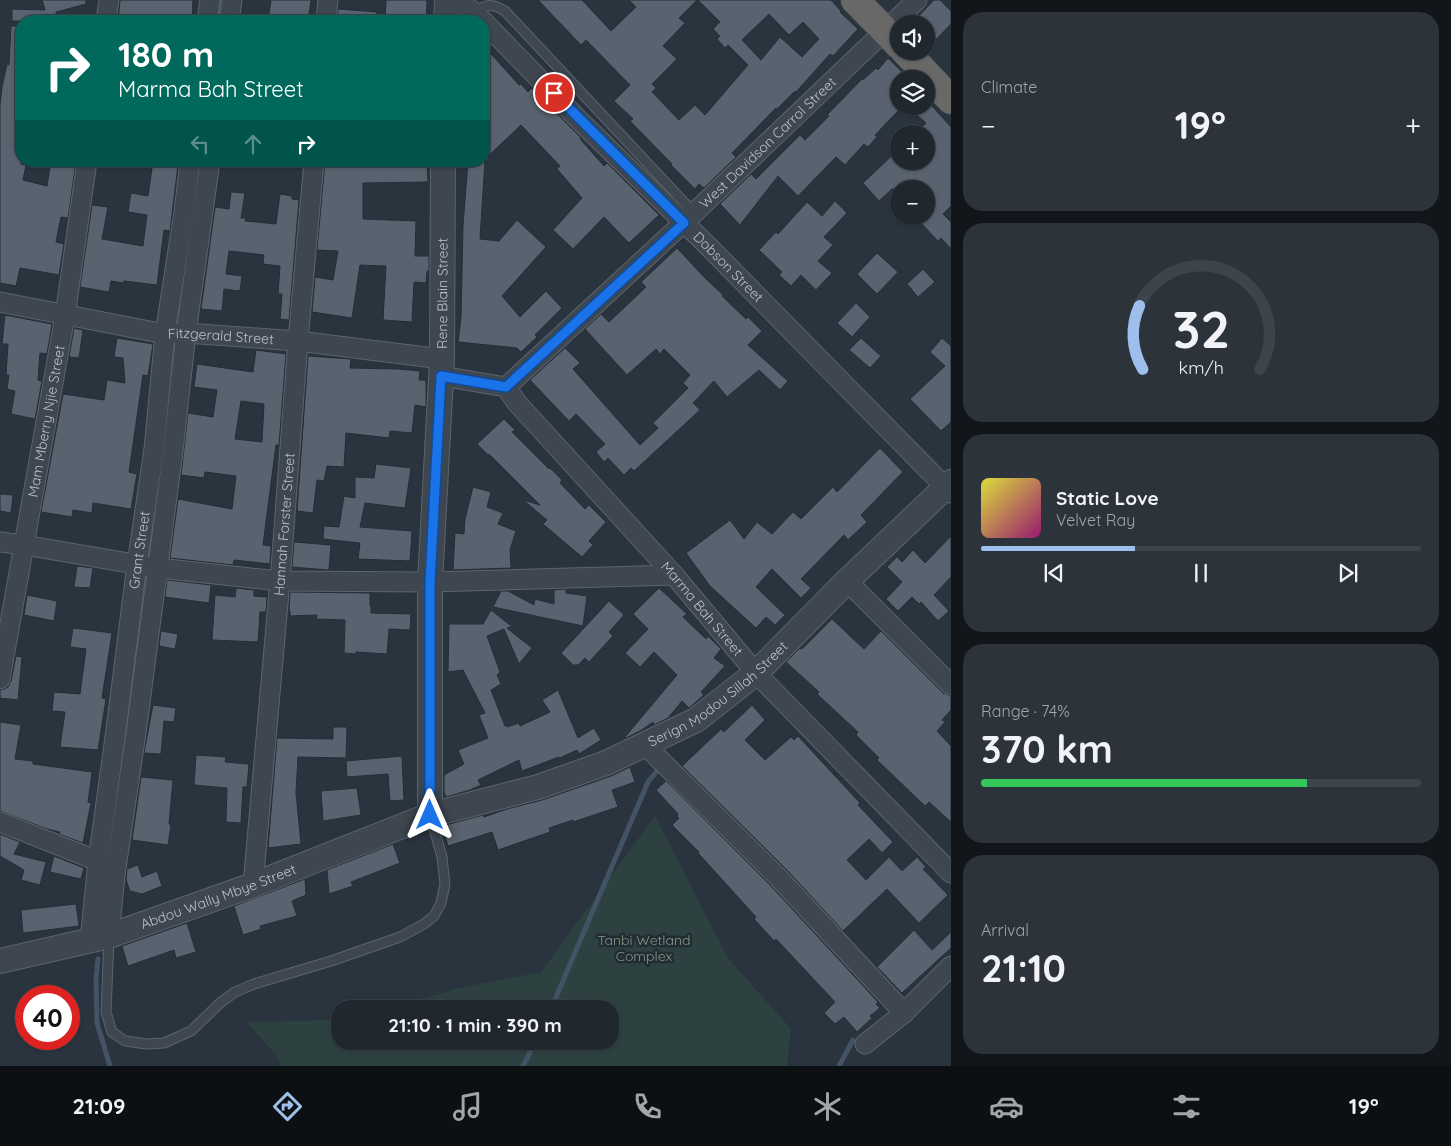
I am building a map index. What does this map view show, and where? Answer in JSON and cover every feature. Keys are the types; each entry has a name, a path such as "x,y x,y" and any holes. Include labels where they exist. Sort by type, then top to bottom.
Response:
{"highway":[{"path":"855,0 890,36"},
{"path":"913,60 951,100"}],"street":[{"path":"107,15 109,0"},
{"path":"208,15 210,0"},
{"path":"230,15 232,0"},
{"path":"327,15 328,0"},
{"path":"446,15 447,0"},
{"name":"Dobson Street","path":"456,0 477,15"},
{"name":"West Davidson Carrol Street","path":"907,15 917,0"},
{"name":"Dobson Street","path":"490,27 580,121 689,218 710,248 949,488"},
{"name":"West Davidson Carrol Street","path":"506,387 689,218 890,40"},
{"name":"Mam Mberry Njie Street","path":"0,679 65,316 86,167"},
{"name":"Grant Street","path":"99,938 98,861 154,449 166,334 189,167"},
{"name":"Grant Street","path":"99,938 115,875 136,733 173,451 186,333 209,167"},
{"name":"Hannah Forster Street","path":"253,885 313,167"},
{"name":"Rene Blain Street","path":"430,815 430,582 442,368 443,167"},
{"name":"Fitzgerald Street","path":"0,302 166,334 186,333 298,341 442,368"},
{"path":"442,368 506,387"},
{"name":"Marma Bah Street","path":"506,387 517,403 674,575 756,673 951,873"},
{"name":"Serign Modou Sillah Street","path":"430,815 538,787 606,763 696,720 756,673 847,581 949,488"},
{"path":"0,542 158,568 280,582 430,582 674,575"},
{"path":"847,581 951,685"},
{"path":"645,745 779,878 904,1012"},
{"name":"Abdou Wally Mbye Street","path":"0,961 99,938 253,885 430,815"},
{"path":"0,822 98,861 115,875"},
{"path":"865,1044 904,1012 951,966"}],"lane":[{"path":"99,938 106,1012 112,1032 124,1041 147,1044 164,1043 191,1031 220,1003 235,992 254,984 331,961 400,937 424,924 434,916 441,903 445,884 442,857 430,815"}],"green space":[{"name":"Tanbi Wetland Complex","path":"655,816 728,958 791,1029 787,1066 282,1066 277,1056 246,1022 331,1020 331,1050 619,1050 619,1000 418,1000 459,988 541,972"}],"building":[{"path":"42,0 86,0 86,4 56,12 56,15 15,15 15,21 12,21 12,9 45,10"},
{"path":"120,0 193,0 192,15 119,15"},
{"path":"271,0 311,0 309,15 269,15"},
{"path":"386,0 427,0 426,15 385,15"},
{"path":"538,0 582,0 611,31 636,7 629,0 697,0 679,18 685,23 663,46 677,59 652,84 656,88 652,92 679,120 695,105 705,115 748,65 728,45 725,48 717,39 720,36 713,29 720,22 698,0 831,0 840,12 858,29 833,56 830,54 796,92 776,108 732,153 736,157 704,188 699,184 695,189 630,121 633,119 614,101 630,85 586,40 581,45","holes":["769,14 789,35 803,22 819,39 802,57 780,37 761,60 742,40"]},
{"path":"934,0 940,0 951,11 951,24 935,41 935,15 920,15"},
{"path":"338,9 377,12 377,15 338,15"},
{"path":"11,26 15,26 15,167 26,167 23,180 47,186 50,167 75,167 68,218 61,217 56,242 64,244 59,275 20,268 16,286 0,283 0,105 7,64 9,65"},
{"path":"490,53 519,85 521,84 528,92 532,88 581,138 604,166 607,163 659,215 629,243 604,217 573,249 553,230 582,198 557,169 560,166 521,125 490,154"},
{"path":"888,58 900,70 890,70 890,115 894,115 875,135 877,137 868,147 864,144 845,165 836,157 798,196 778,176 740,225 720,204 751,174 756,179 800,135 805,140 862,79 876,68 878,70"},
{"path":"935,109 951,127 951,206 943,214 951,222 951,249 941,238 938,241 923,225 935,225 935,180 890,180 890,191 879,201 863,183 890,158 890,170 935,170 935,125 924,125 926,123 917,115 935,115"},
{"path":"152,167 178,167 170,231 164,230 157,285 111,281 109,292 80,287 92,205 108,207 102,239 143,246 147,215 128,212 131,193 148,196"},
{"path":"324,167 427,167 428,182 363,183 363,219 416,221 415,256 429,256 429,271 427,271 426,283 414,282 412,322 383,320 386,266 360,265 352,318 312,312 315,277 333,280 338,251 317,250"},
{"path":"468,167 485,167 480,239 499,241 517,220 546,247 502,296 520,317 546,291 562,308 521,352 517,348 458,342 461,317 463,226"},
{"path":"231,192 245,193 241,218 246,218 245,221 276,224 280,194 292,196 292,199 299,200 289,320 280,319 282,294 278,294 280,266 263,264 264,255 229,251 226,274 242,276 240,291 224,289 222,311 201,309 215,207 229,209"},
{"path":"835,201 847,213 824,237 833,245 818,261 832,273 816,290 801,275 791,286 779,275 782,272 759,250 776,232 778,234 807,202 822,216"},
{"path":"677,248 722,296 746,319 748,317 762,331 748,345 788,381 780,390 759,370 727,397 714,381 693,403 700,410 634,471 631,468 624,475 608,458 604,462 596,452 605,444 576,414 569,421 530,380 565,348 580,363 573,369 640,445 658,428 653,423 688,388 683,383 690,375 664,349 660,354 656,349 627,375 585,329 601,314 609,322 646,287 641,282"},
{"path":"877,253 898,272 877,294 857,274"},
{"path":"923,269 935,282 918,297 907,284"},
{"path":"856,303 870,317 852,337 837,323"},
{"path":"5,315 52,324 47,354 40,353 38,380 42,381 35,419 11,414 15,391 7,389 9,375 6,375 8,344 2,344"},
{"path":"74,328 83,330 79,358 69,357"},
{"path":"117,338 153,344 148,376 143,375 129,472 137,474 131,509 93,503 92,513 73,510 72,517 41,512 63,394 104,400 107,380 125,383 123,358 114,357"},
{"path":"861,338 881,356 870,368 849,350"},
{"path":"942,338 951,346 951,422 941,431 910,399 945,366 930,352"},
{"path":"256,350 286,354 279,445 276,445 263,545 271,546 270,564 234,560 233,565 170,558 178,499 232,509 236,476 205,472 204,478 181,475 188,413 213,417 217,390 194,387 197,364 253,372","holes":["241,401 264,404 262,442 235,439"]},
{"path":"308,356 351,359 350,368 420,371 419,380 426,380 426,407 415,405 412,433 390,431 389,438 346,433 344,467 327,466 324,481 317,480 313,513 297,511"},
{"path":"504,419 515,430 512,432 562,480 560,483 585,509 589,505 606,522 589,541 593,545 582,557 543,524 547,520 523,500 540,505 477,444"},
{"path":"880,448 903,472 861,515 867,522 848,540 844,535 801,579 811,588 801,598 772,569 756,587 785,615 775,625 766,617 756,628 710,586 686,553 730,520 744,539 757,522 772,534 793,512 801,519 833,487 837,492"},
{"path":"376,464 411,468 405,508 365,503 360,527 412,531 410,561 358,559 360,543 323,539 324,526 339,527 344,496 355,498 355,477 374,478"},
{"path":"473,487 491,492 487,507 503,513 498,524 516,531 510,550 511,568 453,570 455,533 464,534 465,519"},
{"path":"0,494 13,495 11,513 0,511"},
{"path":"951,536 951,577 934,595 949,611 938,621 921,602 919,604 912,597 898,611 886,599 902,582 887,567 897,557 902,562 913,550 925,563"},
{"path":"294,542 331,545 329,570 292,567"},
{"path":"77,566 93,568 90,588 74,587"},
{"path":"167,580 211,585 209,603 165,597"},
{"path":"236,588 254,590 254,596 267,597 266,612 260,612 258,642 212,640 215,595 235,597"},
{"path":"659,588 687,614 683,617 706,639 708,636 721,649 714,658 725,666 701,692 704,695 689,708 682,701 668,718 654,725 653,722 626,738 677,675 654,652 640,667 625,653 648,629 633,614"},
{"path":"566,589 566,593 587,596 583,626 493,607 501,591 508,591 534,605 535,599 554,604 554,590"},
{"path":"290,592 370,593 371,613 411,614 410,630 389,629 387,654 344,653 345,620 316,619 317,615 290,616"},
{"path":"27,595 57,601 54,621 24,615"},
{"path":"609,601 624,615 609,632 613,636 589,662 585,658 578,665 573,665 561,653"},
{"path":"491,610 510,625 515,625 507,628 532,648 519,664 504,629 487,636 500,672 497,675 501,684 491,690 505,726 519,723 520,726 550,712 542,700 558,690 578,738 594,728 601,740 579,754 577,750 522,771 519,760 478,780 481,785 446,797 444,792 444,775 464,764 458,750 488,738 479,715 485,713 463,670 448,672 449,624 483,624"},
{"path":"832,619 864,649 881,631 943,693 951,696 951,710 942,720 945,722 937,731 951,746 951,822 929,802 925,806 877,760 879,758 856,735 858,732 786,662"},
{"path":"73,628 112,633 102,698 106,699 98,750 60,747 65,712 52,711 54,692 80,694 86,649 70,647"},
{"path":"161,631 178,634 175,649 159,646"},
{"path":"16,656 22,657 18,700 0,698 0,690 8,687 11,681"},
{"path":"153,705 176,708 174,722 164,721 161,754 144,753"},
{"path":"752,705 765,720 745,740 765,760 791,737 794,740 798,736 893,842 882,853 869,839 847,860 866,880 889,857 902,871 917,857 926,867 923,869 948,895 919,923 887,889 843,931 787,870 682,766 721,729 724,732"},
{"path":"0,722 21,725 15,759 33,761 33,764 92,772 88,802 91,803 83,843 59,834 60,832 0,811"},
{"path":"333,727 347,727 346,758 298,757 296,793 301,844 268,848 277,738 333,739"},
{"path":"196,755 226,757 225,762 249,764 247,787 243,787 241,823 226,822 227,788 194,785"},
{"path":"402,756 404,800 390,801 388,774 347,777 346,761"},
{"path":"630,767 635,782 612,790 618,807 549,828 550,832 498,850 492,832 448,846 442,826 483,815 484,817 542,800 611,776"},
{"path":"141,777 173,780 168,845 132,840"},
{"path":"666,781 771,886 878,1002 876,1004 880,1008 870,1016 872,1018 857,1032 844,1017 835,1024 824,1013 835,1002 776,939 774,941 754,919 756,917 699,852 672,825 679,818 678,814 656,790"},
{"path":"357,788 361,815 323,821 321,791"},
{"path":"0,834 20,842 14,854 46,862 40,885 21,880 24,870 0,856"},
{"path":"393,844 400,863 351,882 353,886 329,894 327,870"},
{"path":"54,856 84,868 81,879 50,872"},
{"path":"138,865 142,877 157,871 162,886 142,894 130,891 126,880 127,869"},
{"path":"305,879 306,895 292,901 297,916 260,926 261,929 243,935 234,906"},
{"path":"76,904 79,926 23,933 21,910"},
{"path":"187,923 196,952 176,958 174,950 128,966 122,946"},
{"path":"914,930 932,950 951,932 951,948 902,993 877,967"}],"waterway":[{"path":"219,15 221,0"},
{"path":"196,186 199,167"},
{"path":"166,421 171,382"},
{"path":"152,537 161,466"},
{"path":"555,1000 648,782 660,767"},
{"path":"98,959 96,979 97,1023 110,1066"},
{"path":"839,1066 853,1040"},
{"path":"523,1066 531,1050"}],"route":[{"path":"430,815 430,582 441,376 506,387 684,223 554,93"}]}
